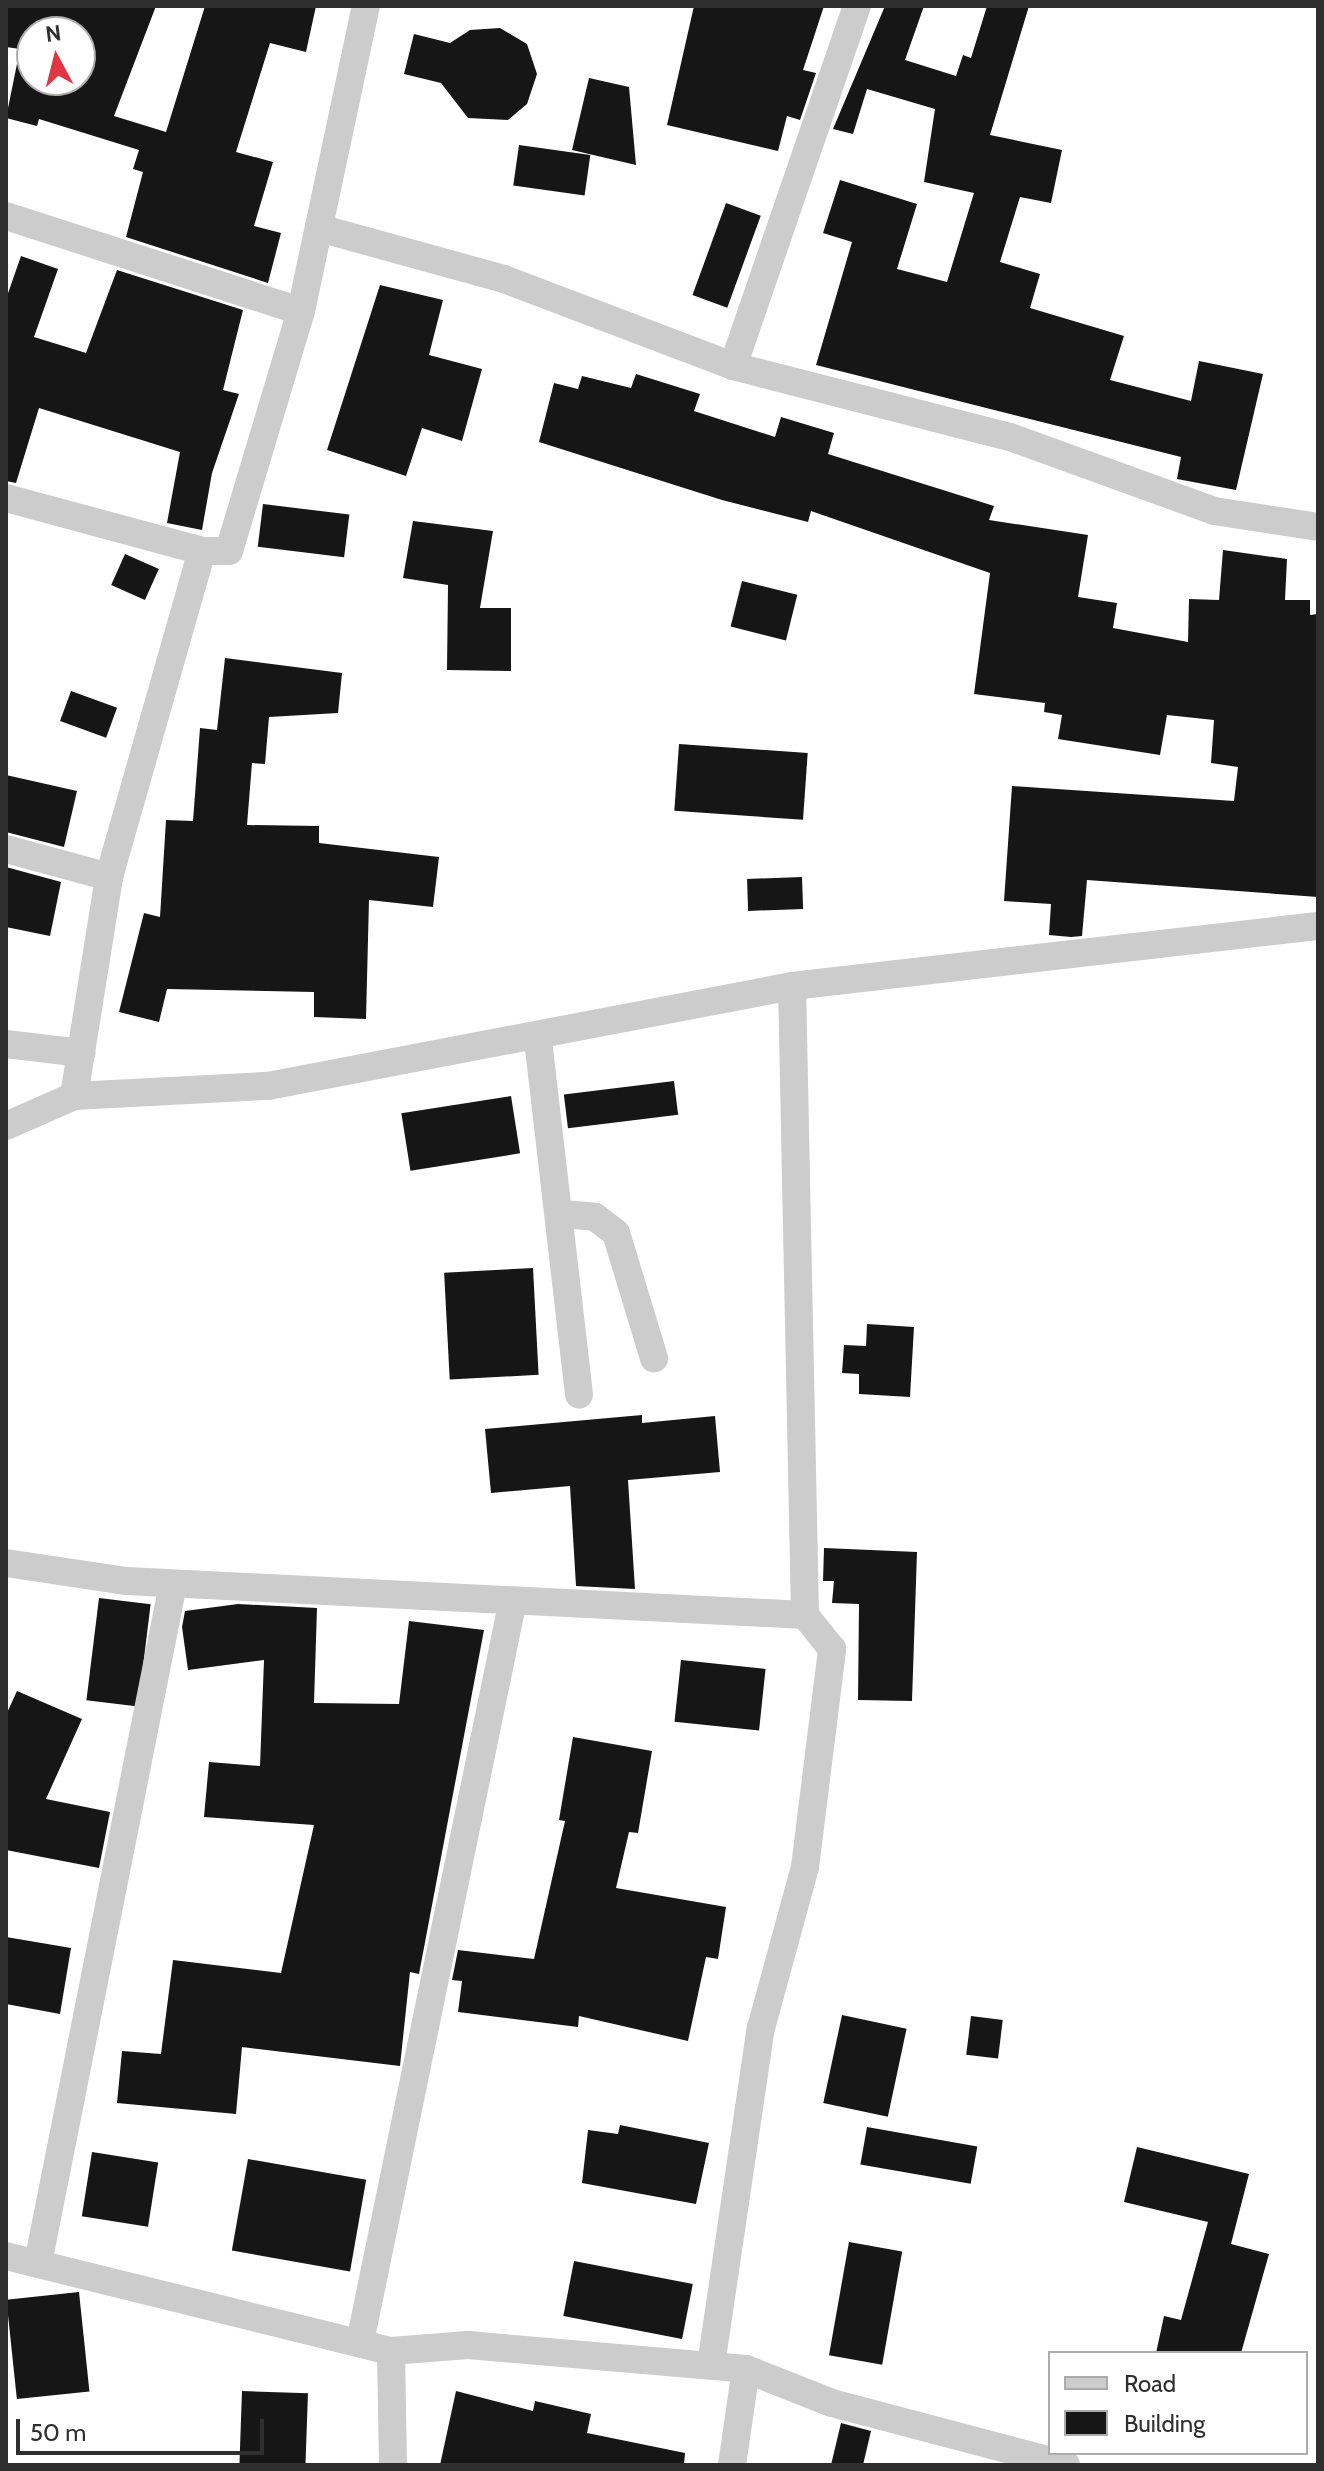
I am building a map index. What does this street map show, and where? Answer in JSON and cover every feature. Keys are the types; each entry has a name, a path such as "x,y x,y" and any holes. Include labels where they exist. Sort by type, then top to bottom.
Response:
{"street":[{"path":"6,498 202,551 229,551 301,311 366,6"},
{"path":"733,366 857,6"},
{"path":"6,216 301,311"},
{"path":"319,228 504,279 733,366 1010,437 1214,511 1318,527"},
{"path":"74,1096 109,877 202,551"},
{"path":"6,849 109,877"},
{"path":"6,1126 74,1096 268,1086 538,1040 792,986 1318,926"},
{"path":"711,2365 761,2028 809,1836 832,1649 805,1615 792,986"},
{"path":"538,1040 563,1214 579,1395"},
{"path":"6,1044 81,1053"},
{"path":"563,1214 595,1217 616,1233 654,1358"},
{"path":"6,1563 173,1584 512,1605 805,1615"},
{"path":"38,2263 173,1584"},
{"path":"360,2342 512,1605"},
{"path":"6,2256 391,2351 468,2345 746,2369 832,2403 1066,2465"},
{"path":"391,2351 393,2465"},
{"path":"732,2465 746,2369"}],"building":[{"path":"6,6 156,6 114,116 166,132 205,6 316,6 306,52 270,43 236,152 273,162 254,226 281,233 268,283 126,237 143,172 133,169 139,150 39,119 37,126 6,118 16,69 16,96 96,96 96,16 16,16 16,48 6,47"},
{"path":"694,6 824,6 803,70 816,73 800,120 787,116 778,151 667,125"},
{"path":"885,6 924,6 905,60 956,76 963,55 971,58 987,6 1029,6 990,135 1062,150 1051,203 1020,197 1000,262 1040,274 1030,308 1124,336 1110,380 1191,401 1199,361 1263,374 1236,490 1177,479 1181,457 816,365 852,242 823,233 840,180 917,204 897,269 947,282 974,193 924,182 935,109 867,89 853,134 833,129"},
{"path":"500,28 527,44 537,74 527,104 508,120 468,118 441,83 404,74 414,34 450,43 470,30"},
{"path":"589,78 629,87 636,165 572,150"},
{"path":"519,145 590,155 585,196 513,186"},
{"path":"726,203 761,216 727,308 692,295"},
{"path":"21,256 58,269 34,337 86,353 117,270 243,310 223,390 239,394 212,473 202,530 167,523 180,452 39,408 16,483 6,481 6,299"},
{"path":"380,285 443,300 429,355 482,369 462,441 422,428 406,476 327,450"},
{"path":"636,374 700,394 694,411 775,437 781,417 834,433 828,454 994,506 989,520 1088,535 1078,597 1117,603 1113,628 1188,642 1189,599 1219,600 1223,550 1287,559 1285,600 1310,600 1310,615 1318,614 1318,897 1087,880 1082,936 1071,937 1049,935 1051,904 1004,901 1012,786 1234,801 1238,767 1211,763 1214,720 1167,715 1160,755 1058,739 1062,715 1044,712 1045,703 974,694 990,573 811,511 808,522 722,500 539,442 554,383 578,389 582,376 631,388"},
{"path":"263,504 349,515 344,557 258,547"},
{"path":"413,521 493,531 480,608 511,608 511,671 447,670 448,585 403,578"},
{"path":"125,554 159,569 145,600 111,585"},
{"path":"742,581 797,595 786,640 731,627"},
{"path":"225,658 342,673 338,713 269,717 265,764 252,763 247,825 319,826 319,843 439,857 433,907 369,900 366,1019 314,1017 314,992 167,989 159,1022 119,1012 144,913 160,917 166,820 193,821 200,728 217,730"},
{"path":"71,691 117,708 106,738 60,721"},
{"path":"679,744 808,753 803,820 674,811"},
{"path":"6,775 77,791 64,847 6,832"},
{"path":"6,867 61,882 50,936 6,927"},
{"path":"802,877 803,909 748,911 747,879"},
{"path":"674,1081 678,1115 568,1128 564,1095"},
{"path":"511,1096 520,1153 410,1171 401,1113"},
{"path":"533,1268 539,1375 450,1380 444,1273"},
{"path":"867,1324 914,1327 910,1397 859,1394 859,1374 842,1373 844,1345 866,1346"},
{"path":"642,1415 642,1423 715,1416 720,1472 628,1480 635,1589 576,1586 570,1486 491,1493 485,1429"},
{"path":"824,1548 917,1552 912,1701 858,1700 859,1604 832,1603 834,1581 823,1581"},
{"path":"99,1598 151,1604 138,1707 86,1700"},
{"path":"238,1604 317,1608 314,1703 399,1704 409,1621 484,1630 419,1974 410,1972 400,2066 242,2047 236,2114 117,2103 122,2051 161,2054 173,1960 281,1973 314,1825 204,1817 209,1762 260,1766 264,1660 188,1670 182,1627 185,1611"},
{"path":"681,1660 766,1669 759,1731 675,1722"},
{"path":"17,1691 82,1719 46,1799 110,1812 99,1868 6,1850 6,1715"},
{"path":"573,1737 652,1751 638,1833 629,1832 616,1888 726,1907 718,1959 706,1957 688,2041 579,2016 578,2027 458,2012 462,1981 452,1980 458,1950 534,1959 565,1821 559,1820"},
{"path":"6,1937 71,1948 60,2014 6,2004"},
{"path":"842,2015 907,2029 888,2117 823,2103"},
{"path":"971,2016 1003,2020 998,2059 966,2055"},
{"path":"620,2125 709,2143 696,2204 582,2183 588,2130 618,2134"},
{"path":"867,2127 977,2146 971,2184 860,2164"},
{"path":"1137,2147 1249,2174 1231,2244 1269,2254 1242,2351 1156,2351 1164,2316 1181,2320 1208,2222 1124,2202"},
{"path":"92,2152 158,2162 148,2227 82,2216"},
{"path":"248,2159 366,2180 350,2271 232,2251"},
{"path":"849,2242 902,2251 882,2365 829,2355"},
{"path":"574,2261 693,2284 682,2339 563,2316"},
{"path":"79,2292 89,2391 17,2399 6,2300"},
{"path":"242,2391 308,2393 305,2465 239,2465"},
{"path":"456,2391 533,2411 535,2401 591,2414 587,2433 685,2453 684,2465 440,2465"},
{"path":"841,2423 871,2431 863,2465 831,2465"}]}
